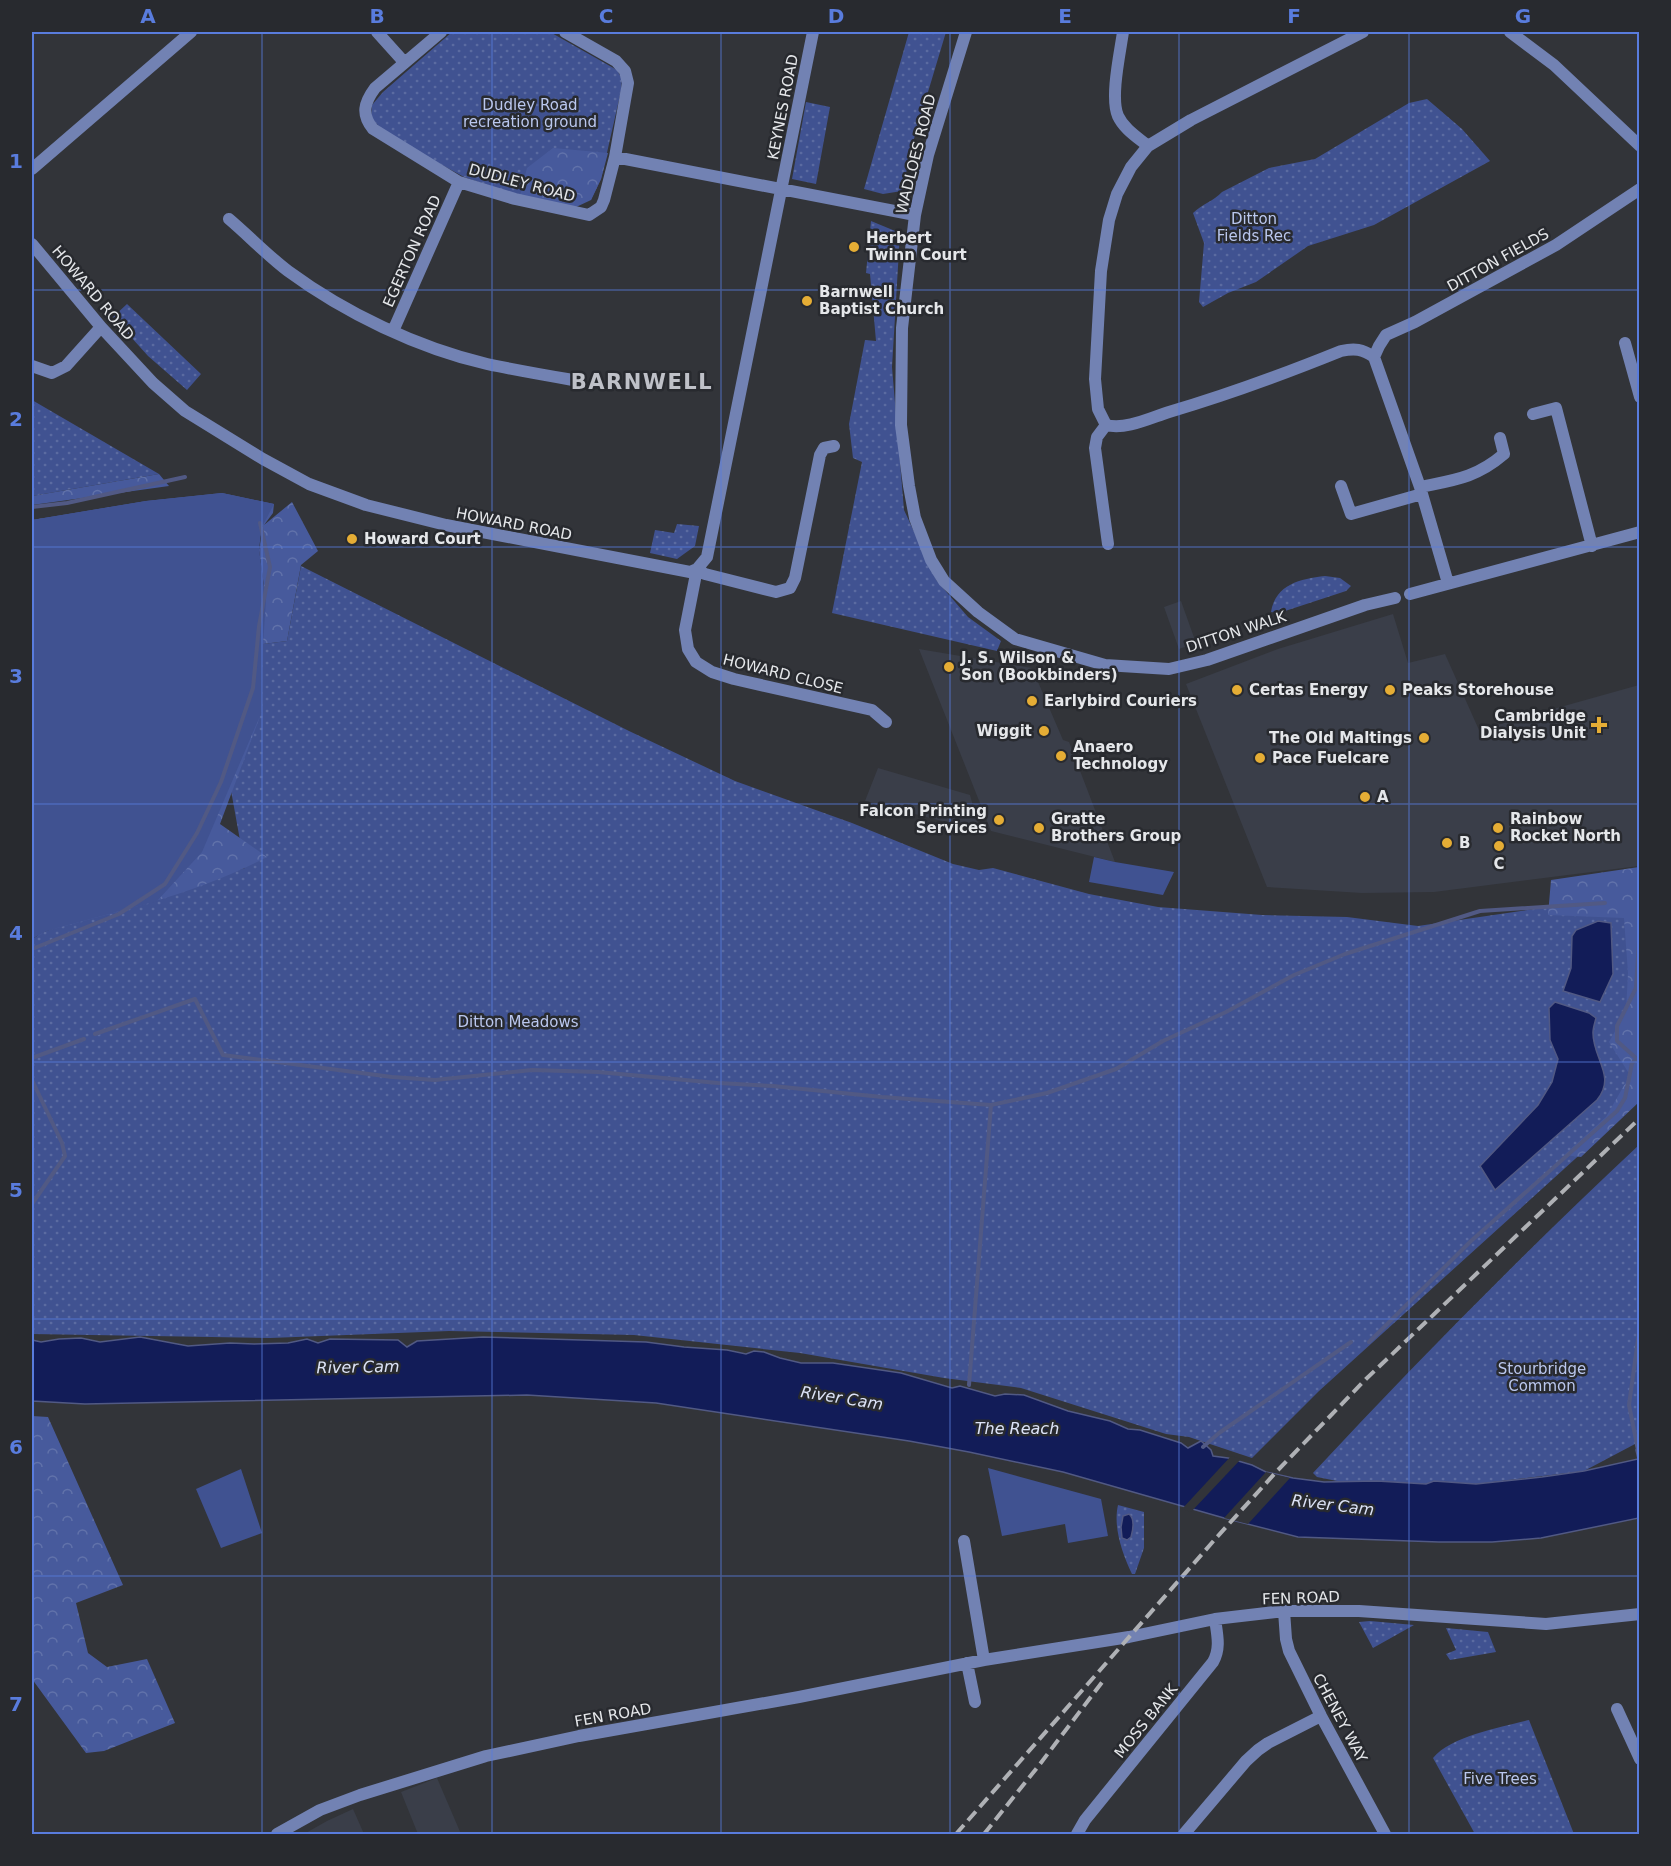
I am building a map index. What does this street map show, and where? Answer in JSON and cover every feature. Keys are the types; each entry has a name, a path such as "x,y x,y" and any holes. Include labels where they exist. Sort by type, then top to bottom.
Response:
{"street":[{"path":"32,169 191,32"},
{"path":"377,32 404,62"},
{"name":"DUDLEY ROAD","path":"441,32 375,88 367,99 366,120 373,129 459,182 515,199 589,215 601,207 604,200 615,157 628,83 625,71 616,61 565,32"},
{"name":"KEYNES ROAD","path":"782,189 813,32"},
{"name":"WADLOES ROAD","path":"966,32 928,155 915,215 902,328 901,425 915,519 931,560 944,581 978,612 1015,639"},
{"path":"1123,32 1114,103 1125,127 1148,146"},
{"path":"1363,32 1191,120 1148,146 1131,167 1109,220 1101,271 1095,379 1098,410 1101,419 1106,424 1115,427 1133,423 1228,394 1341,351 1354,348 1364,350 1374,357 1421,491 1448,584"},
{"path":"1510,32 1554,65 1640,146"},
{"path":"615,157 915,215"},
{"name":"EGERTON ROAD","path":"393,332 459,182"},
{"path":"782,189 707,557 697,569 705,574 776,592 790,588 795,578 820,455 824,448 834,446"},
{"name":"DITTON FIELDS","path":"1374,357 1386,335 1415,322 1556,246 1640,189"},
{"path":"228,219 287,270 337,302 393,332 418,343 485,364 573,381"},
{"name":"HOWARD ROAD","path":"32,244 101,327 153,383 185,411 309,484 375,508 456,527 680,572 697,569"},
{"path":"32,366 52,372 66,366 101,327"},
{"path":"1625,343 1640,397"},
{"path":"1533,414 1556,408 1592,546"},
{"path":"1106,424 1097,437 1095,448 1108,544"},
{"path":"1341,486 1350,514 1471,476 1492,465 1504,454 1500,438"},
{"path":"1410,594 1640,532"},
{"name":"HOWARD CLOSE","path":"697,569 685,630 688,649 696,662 712,672 734,679 872,710 886,722"},
{"name":"DITTON WALK","path":"1015,639 1106,665 1169,669 1207,660 1365,605 1395,598"},
{"path":"964,1541 984,1660"},
{"name":"FEN ROAD","path":"277,1834 320,1810 360,1795 486,1756 579,1736 799,1697 967,1663 1129,1637 1215,1619 1284,1611 1390,1612 1546,1623 1640,1614"},
{"name":"CHENEY WAY","path":"1284,1611 1289,1651 1321,1716 1385,1834"},
{"name":"MOSS BANK","path":"1077,1834 1085,1820 1213,1662 1219,1647 1215,1619"},
{"path":"967,1663 975,1702"},
{"path":"1617,1708 1640,1759"},
{"path":"1184,1834 1258,1750 1321,1716"}],"shaded area":[{"path":"1181,601 1196,643 1179,649 1164,607"},
{"path":"1393,614 1408,663 1445,654 1479,730 1639,685 1639,866 1434,892 1362,893 1267,887 1186,684 1278,649"},
{"path":"919,649 1032,668 1063,740 1069,742 1115,862 991,831"},
{"path":"878,768 970,795 980,831 865,801"},
{"path":"437,1778 461,1834 418,1834 401,1792"},
{"path":"353,1809 364,1834 304,1834 327,1821"}],"green space":[{"name":"Dudley Road recreation ground","path":"452,32 550,32 617,70 622,79 621,91 601,179 591,200 519,196 464,177 387,135 371,118 372,105 383,92"},
{"path":"909,32 946,32 913,142 902,191 883,194 864,189"},
{"name":"Ditton Fields Rec","path":"1427,99 1462,129 1490,161 1374,225 1308,246 1256,282 1228,293 1203,307 1199,302 1204,243 1193,213 1222,192 1269,168 1315,159 1409,103"},
{"path":"806,102 830,107 816,184 792,179"},
{"path":"553,148 608,153 601,179 591,200 574,208 520,196 527,168"},
{"path":"871,221 900,233 892,367 904,510 937,581 968,617 1001,641 997,651 832,613 862,462 853,458 849,424 865,340 876,341 870,274 866,273"},
{"path":"127,304 201,374 187,390 148,356 113,317"},
{"path":"32,400 159,474 32,496"},
{"path":"159,474 169,486 32,505 32,496"},
{"path":"222,493 274,504 273,513 264,525 292,502 318,551 301,565 287,641 263,644 262,711 220,824 267,857 187,891 46,931 37,937 266,601 259,550 263,526 32,520 146,501"},
{"path":"222,493 274,504 262,527 259,549 266,601 262,711 202,852 157,901 46,931 32,939 32,520 146,501"},
{"path":"677,524 699,526 695,546 677,559 650,553 655,530 674,533"},
{"name":"Ditton Meadows","path":"301,566 629,731 735,781 852,823 953,864 979,870 993,868 1089,894 1158,907 1262,915 1347,917 1418,926 1576,903 1639,902 1639,1101 1319,1391 1252,1458 1189,1437 1166,1434 1021,1388 944,1378 800,1353 634,1335 449,1331 270,1338 32,1334 32,939 46,931 245,868 230,785 262,711 263,644 287,641"},
{"path":"1325,576 1340,578 1351,586 1346,591 1279,613 1271,612 1278,595 1290,585 1298,581"},
{"path":"1094,857 1174,872 1163,895 1089,882"},
{"path":"1639,867 1639,1102 1581,1157 1564,1155 1606,1117 1630,1075 1609,1042 1626,1012 1628,973 1624,918 1548,915 1551,880"},
{"name":"Stourbridge Common","path":"1639,1145 1639,1449 1635,1444 1584,1471 1476,1484 1434,1481 1426,1484 1337,1481 1317,1477 1313,1473 1392,1389 1514,1265"},
{"path":"32,1416 48,1417 123,1585 76,1603 88,1653 107,1667 147,1659 175,1723 104,1751 86,1753 32,1679"},
{"path":"988,1468 1101,1499 1108,1536 1068,1543 1065,1524 1002,1536"},
{"path":"241,1469 262,1533 221,1548 196,1489"},
{"path":"1118,1505 1144,1512 1144,1548 1135,1574 1132,1574 1119,1540"},
{"path":"1359,1622 1414,1625 1373,1648"},
{"path":"1446,1628 1488,1632 1496,1652 1450,1660 1446,1654 1456,1650"},
{"name":"Five Trees","path":"1529,1720 1574,1834 1475,1834 1433,1758 1441,1750 1464,1738"}],"water":[{"path":"1598,921 1611,923 1613,974 1600,1002 1563,991 1571,968 1572,936 1576,930"},
{"path":"1555,1002 1589,1013 1596,1018 1593,1030 1594,1041 1604,1075 1603,1091 1597,1100 1495,1190 1480,1166 1538,1105 1552,1082 1558,1059 1550,1040 1549,1008"},
{"name":"The Reach","path":"140,1337 188,1346 288,1343 307,1339 318,1343 330,1339 398,1340 407,1347 417,1341 483,1337 646,1342 746,1354 754,1351 764,1352 801,1363 833,1363 901,1373 952,1388 960,1386 995,1396 1024,1395 1068,1411 1110,1421 1128,1429 1140,1430 1181,1443 1188,1448 1201,1441 1211,1450 1213,1456 1252,1465 1266,1472 1324,1482 1377,1481 1426,1484 1434,1481 1476,1484 1584,1471 1638,1459 1636,1450 1638,1450 1639,1518 1541,1538 1492,1542 1298,1537 1063,1472 969,1452 656,1403 527,1395 85,1404 32,1401 32,1340 41,1342 81,1338 100,1342"},
{"path":"1129,1514 1133,1528 1131,1537 1127,1540 1122,1538 1121,1527 1123,1516"}],"pier":[{"path":"1231,1456 1241,1459 1191,1512 1182,1509"},
{"path":"1266,1472 1290,1478 1248,1524 1224,1518"}],"waterway":[{"path":"32,507 67,503 185,477"},
{"path":"32,949 119,914 165,884 197,833 221,782 253,688 259,626 270,567 260,523"},
{"path":"95,1034 195,999 223,1055 392,1077 435,1080 532,1070 598,1072 991,1105 1047,1093 1116,1069 1163,1041 1226,1012 1294,975 1345,954 1480,911 1605,903"},
{"path":"1637,1059 1617,1041 1617,1026 1636,988 1640,926"},
{"path":"32,1058 84,1039"},
{"path":"1369,1342 1471,1241 1617,1111 1625,1098 1632,1063 1637,1059"},
{"path":"32,1080 62,1143 65,1156 32,1204"},
{"path":"969,1385 991,1105"},
{"path":"1638,1450 1629,1405 1640,1325"},
{"path":"1203,1447 1219,1433 1351,1342"}],"railway":[{"path":"956,1834 1278,1470 1366,1379 1640,1118"},
{"path":"984,1834 1103,1681"}],"place":[{"name":"Herbert Twinn Court","path":"854,247"},
{"name":"Barnwell Baptist Church","path":"807,301"},
{"name":"Howard Court","path":"352,539"},
{"name":"J. S. Wilson & Son (Bookbinders)","path":"949,667"},
{"name":"Certas Energy","path":"1237,690"},
{"name":"Peaks Storehouse","path":"1390,690"},
{"name":"Earlybird Couriers","path":"1032,701"},
{"name":"Cambridge Dialysis Unit","path":"1599,725"},
{"name":"Wiggit","path":"1044,731"},
{"name":"The Old Maltings","path":"1424,738"},
{"name":"Anaero Technology","path":"1061,756"},
{"name":"Pace Fuelcare","path":"1260,758"},
{"name":"A","path":"1365,797"},
{"name":"Falcon Printing Services","path":"999,820"},
{"name":"Gratte Brothers Group","path":"1039,828"},
{"name":"Rainbow Rocket North","path":"1498,828"},
{"name":"B","path":"1447,843"},
{"name":"C","path":"1499,846"}],"district":[{"name":"BARNWELL","path":"642,382"}],"water label":[{"name":"River Cam","path":"358,1367"},
{"name":"River Cam","path":"842,1398"},
{"name":"River Cam","path":"1333,1505"}]}
